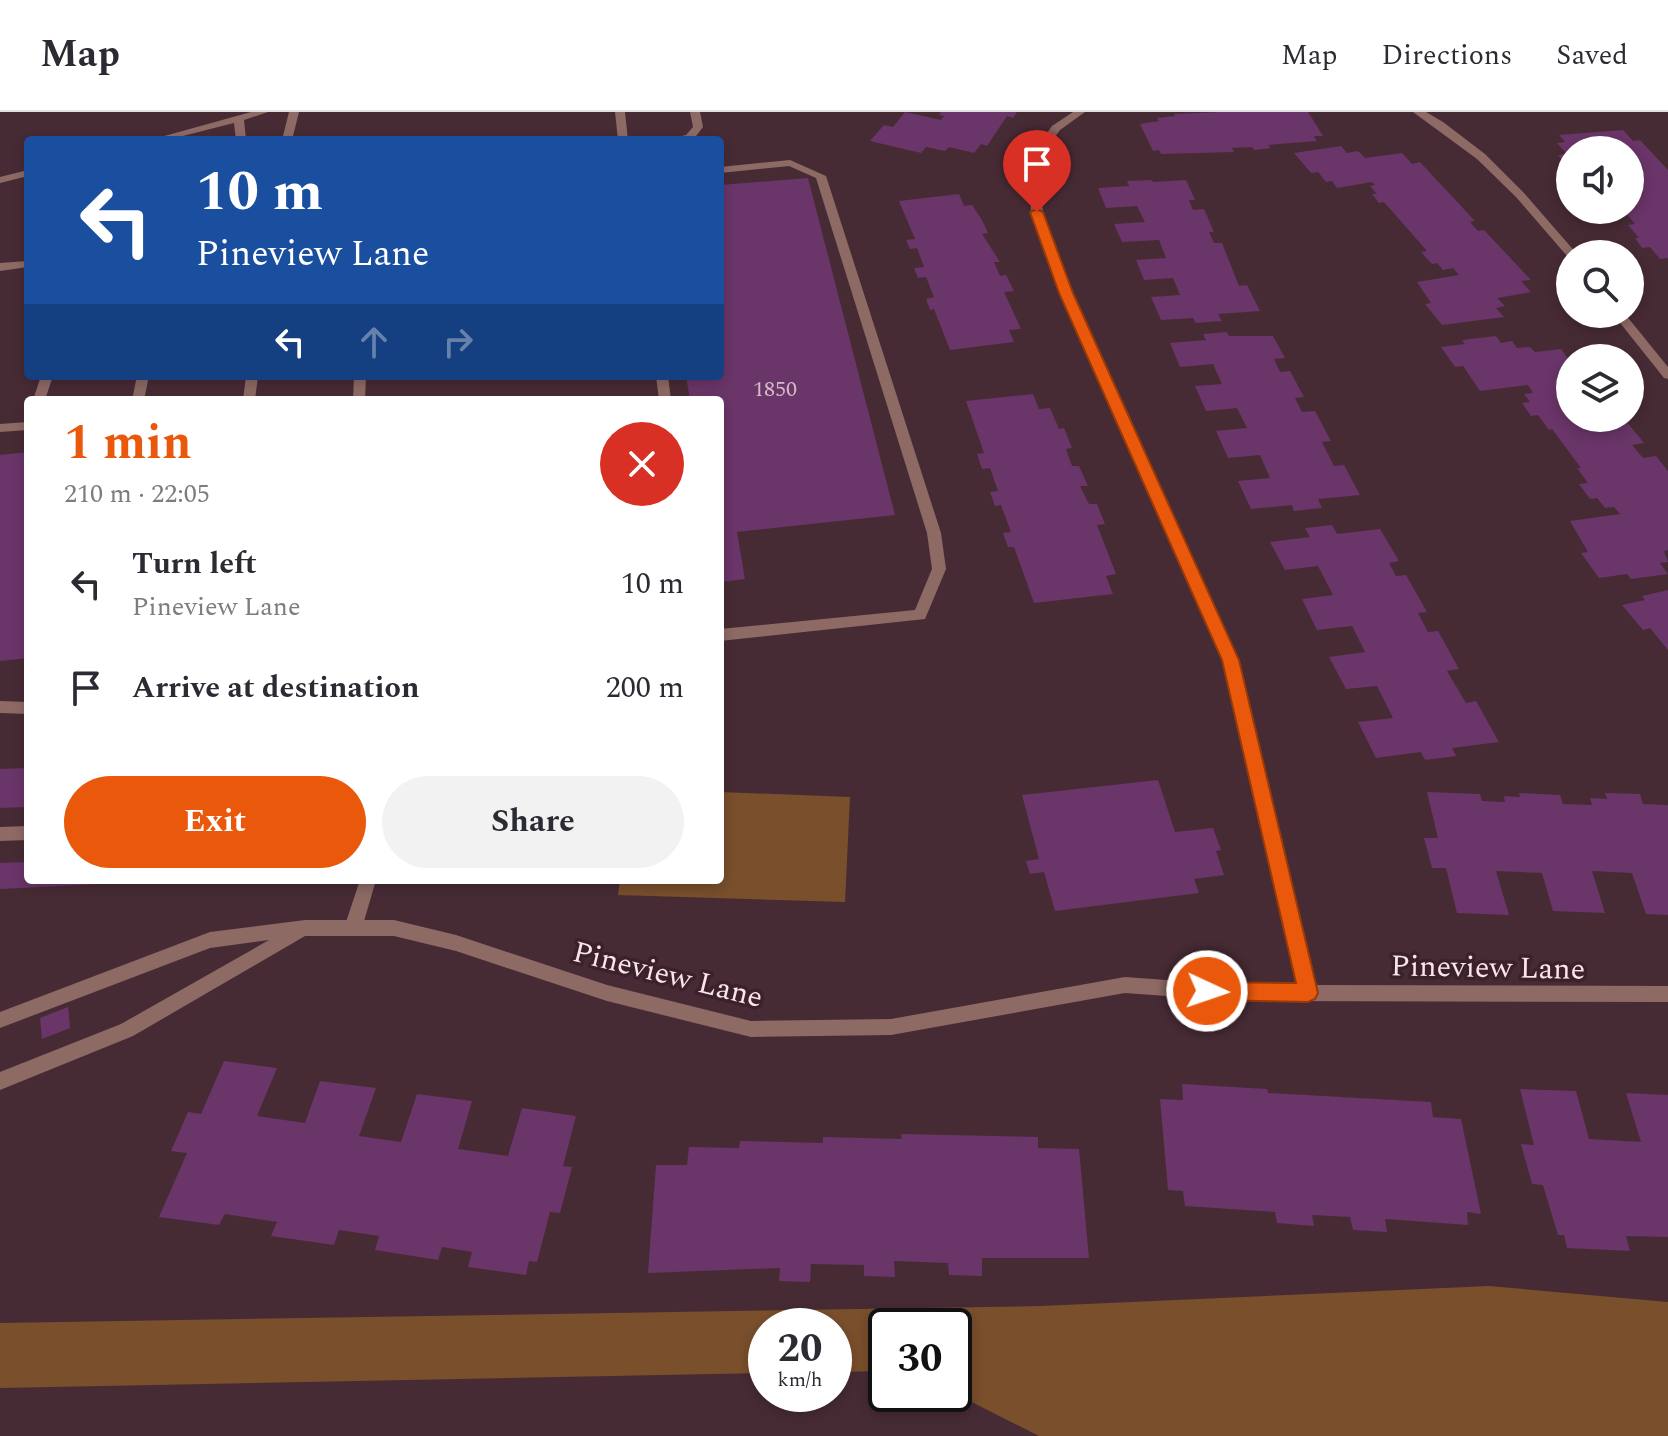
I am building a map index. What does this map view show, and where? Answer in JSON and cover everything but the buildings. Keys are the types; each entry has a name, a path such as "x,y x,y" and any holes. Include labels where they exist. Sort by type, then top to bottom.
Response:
{"street":[{"path":"170,136 263,112"},
{"path":"288,136 294,112"},
{"path":"620,112 623,136"},
{"path":"691,136 698,127 695,112"},
{"path":"1080,112 1056,128 1033,160 1037,212 1066,293 1230,660 1308,993"},
{"path":"1418,112 1438,122 1528,201 1560,240"},
{"path":"239,118 241,136"},
{"path":"724,170 790,163 821,176 934,533 939,569 920,615 724,635"},
{"path":"0,180 24,174"},
{"path":"0,267 24,264"},
{"path":"1630,328 1668,375"},
{"path":"0,428 24,426"},
{"path":"0,707 24,708"},
{"path":"0,834 24,833"},
{"path":"353,928 367,884"},
{"name":"Pineview Lane","path":"0,1020 210,940 305,928 394,928 456,943 607,993 751,1029 891,1027 1125,985 1235,993 1668,994"},
{"name":"Pineview Lane","path":"0,1081 127,1030 305,928"}],"shaded area":[{"path":"724,792 850,797 845,902 618,895 619,884 724,884"},
{"path":"1489,1286 1668,1302 1668,1436 1039,1436 972,1402 972,1308 919,1308 1041,1306"},
{"path":"852,1309 868,1309 868,1371 852,1372"},
{"path":"748,1311 748,1373 0,1388 0,1323"}],"route":[{"path":"1037,212 1066,293 1230,660 1308,993 1207,991"}]}
